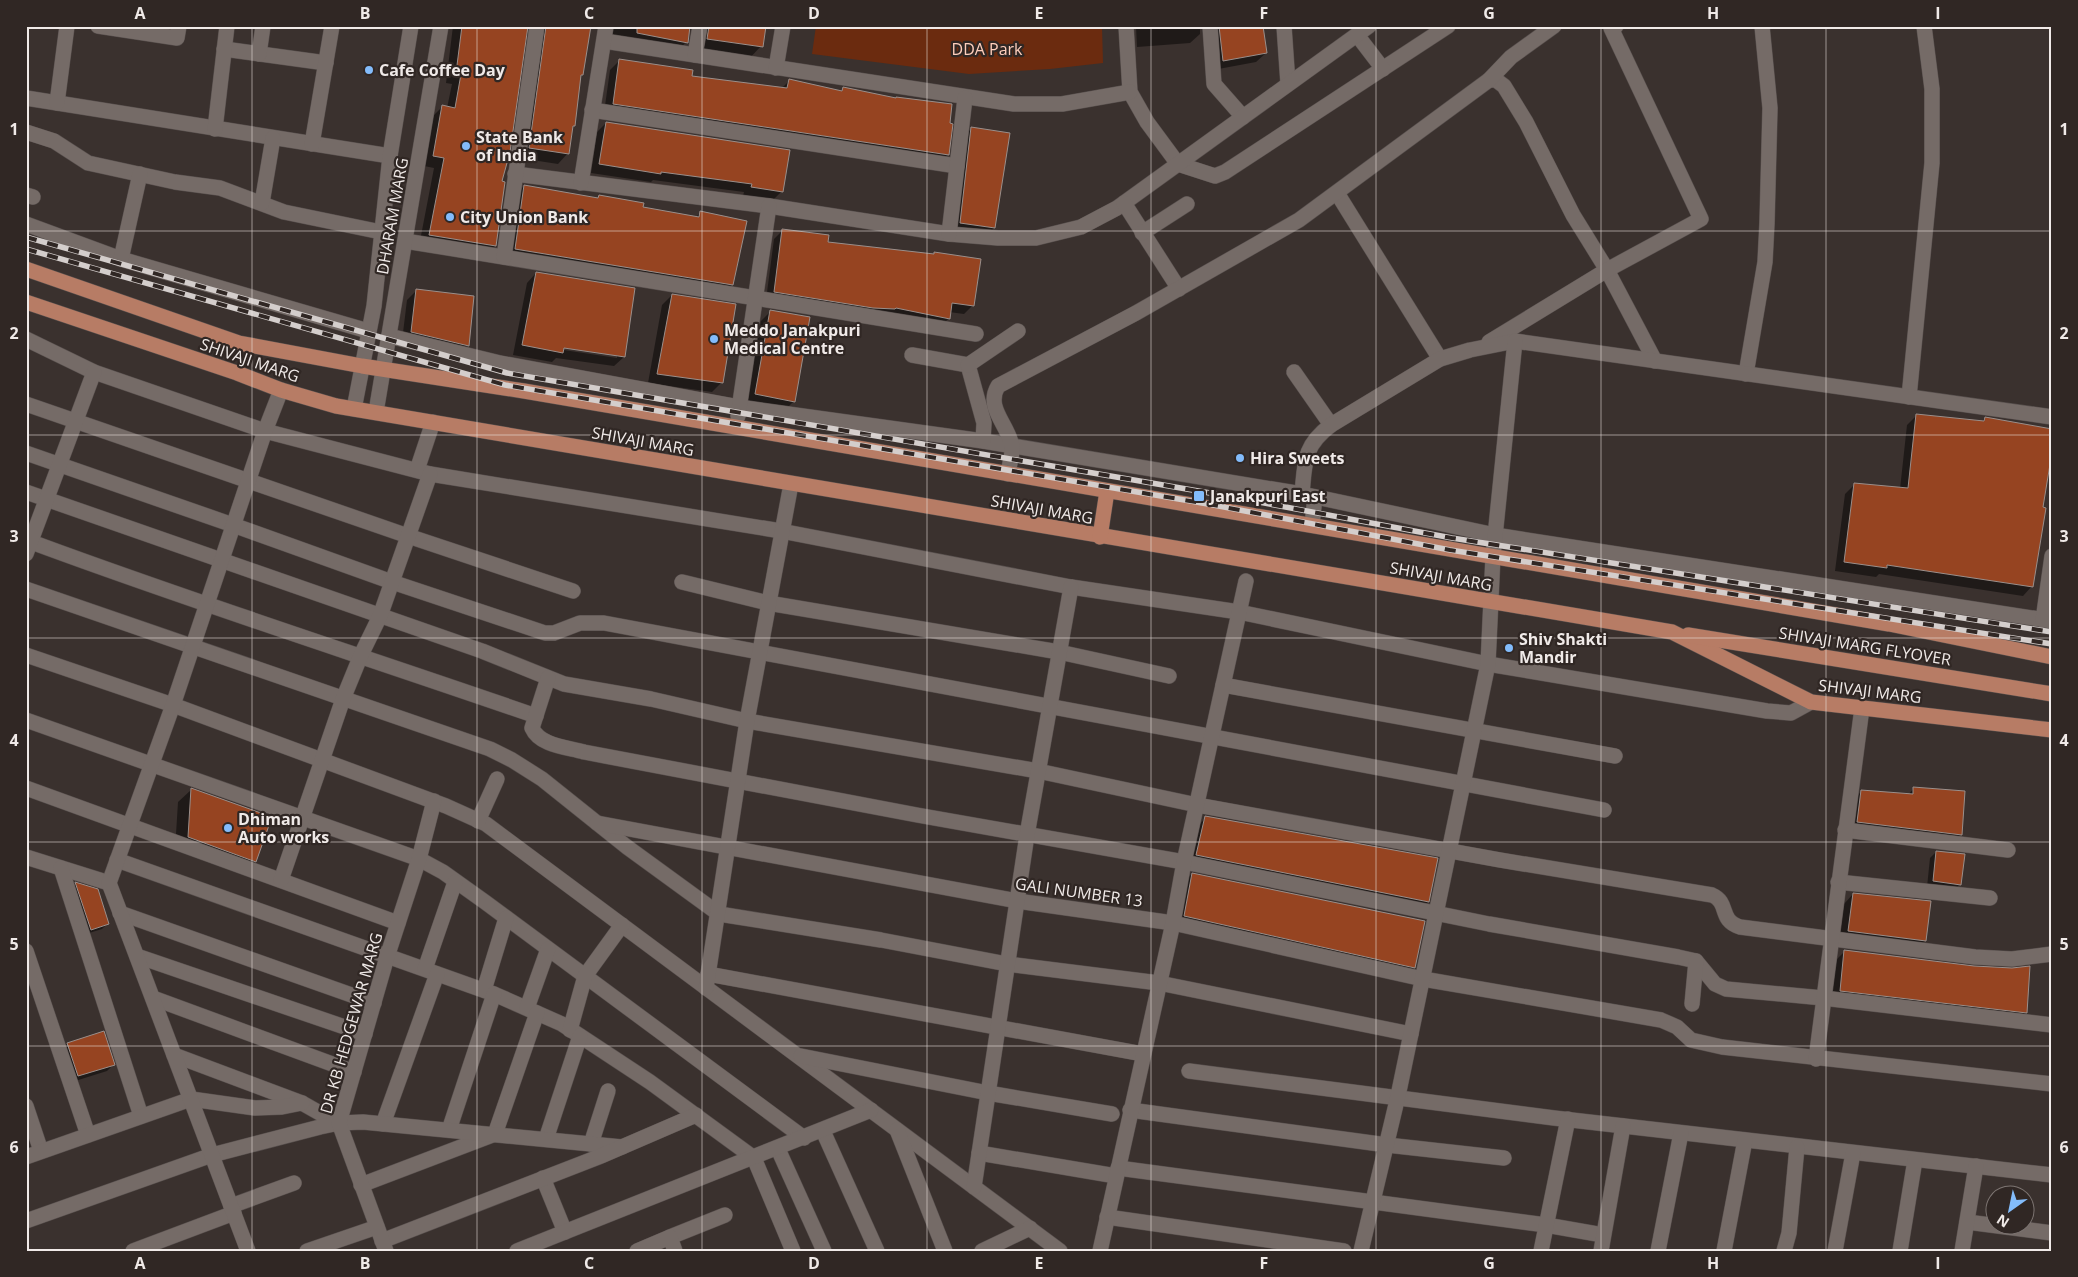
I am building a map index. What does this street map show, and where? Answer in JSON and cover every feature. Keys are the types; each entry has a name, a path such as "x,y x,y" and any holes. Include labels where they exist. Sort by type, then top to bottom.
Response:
{"main road":[{"name":"SHIVAJI MARG","path":"26,269 239,342 362,366 736,427 1106,492 1889,624 2052,657"},
{"name":"SHIVAJI MARG","path":"26,302 238,373 281,390 336,406 1100,537 1672,632 1811,702 2052,730"},
{"path":"1100,537 1106,492"},
{"name":"SHIVAJI MARG FLYOVER","path":"1672,632 2052,694"}],"street":[{"path":"57,103 67,26"},
{"path":"104,27 177,38 179,26"},
{"path":"215,129 227,26"},
{"path":"259,54 263,26"},
{"path":"312,144 332,26"},
{"name":"DHARAM MARG","path":"354,409 374,306 390,156 411,26"},
{"name":"DHARAM MARG","path":"376,412 441,26"},
{"path":"504,257 537,26"},
{"path":"695,56 700,26"},
{"path":"776,68 783,26"},
{"path":"1126,26 1130,92 1146,122 1178,164 1215,176 1225,172 1448,26"},
{"path":"1210,26 1214,84 1243,117"},
{"path":"1284,26 1288,84"},
{"path":"1008,474 1012,446 994,406 994,394 998,386 1179,289 1299,220 1489,80 1511,57 1554,26"},
{"path":"1479,348 1607,270 1701,218 1610,28 1616,26"},
{"path":"1746,374 1764,262 1767,223 1770,108 1762,26"},
{"path":"1909,397 1932,163 1932,89 1924,26"},
{"path":"515,174 769,206 949,234 998,238 1036,238 1081,227 1124,203 1363,31 1383,69"},
{"path":"581,183 605,34 695,56 1014,104 1062,104 1130,92"},
{"path":"224,49 326,62"},
{"path":"1489,80 1496,80 1504,86 1526,122 1573,215 1607,270 1655,361"},
{"path":"26,98 390,156"},
{"path":"949,234 965,98"},
{"path":"592,110 957,166"},
{"path":"26,132 54,141 88,163 220,188 284,212 381,232"},
{"path":"262,203 273,138"},
{"path":"121,259 140,174"},
{"path":"1337,193 1440,360"},
{"path":"1124,203 1179,289"},
{"path":"1142,232 1187,204"},
{"path":"736,427 769,206"},
{"path":"26,224 121,259 368,332"},
{"path":"405,241 976,334"},
{"path":"912,356 968,365 1018,331"},
{"path":"389,336 500,363 739,407 983,441 1308,496 1495,535 2048,620 2052,556"},
{"path":"26,339 94,372 265,431 424,472 781,531 1071,587 1239,612 1488,664 1767,712 1791,713 1811,702"},
{"path":"1312,526 1308,496 1306,452 1319,433 1440,360 1479,348 1515,341 2052,417"},
{"path":"1361,1251 1398,1096 1488,664 1493,556 1515,341"},
{"path":"968,365 984,423 983,441"},
{"path":"94,372 28,545 361,655 536,716"},
{"path":"1294,372 1331,425"},
{"path":"248,1251 109,883 173,706 265,431 281,390"},
{"path":"26,404 573,591"},
{"path":"281,880 343,698 380,616 408,536 424,472 433,422"},
{"path":"26,453 392,582 545,633 554,633 580,623 604,623 1604,810"},
{"path":"707,981 719,914 747,720 791,484"},
{"path":"26,492 482,651 564,684 651,699 747,720 1038,771 1197,805 1634,883 1712,895 1719,898 1724,905 1724,913 1727,920 1732,925 1740,927 1975,957 2012,959 2052,954"},
{"path":"682,582 768,603 1059,652 1169,676"},
{"path":"1100,1251 1246,582"},
{"path":"974,1187 1027,835 1071,587"},
{"path":"26,589 490,749 542,779 658,870 719,914 863,937 1007,964 1159,983 1411,1034"},
{"path":"26,656 173,706 434,801 486,824 622,926 707,981 797,1056 1060,1251"},
{"path":"548,678 532,728 535,735 553,744 917,815 1184,862 1437,913 1696,962 1715,984 1726,989 1823,998 2052,1025"},
{"path":"1224,685 1615,756"},
{"path":"1816,1059 1862,708"},
{"path":"26,720 419,859 506,918 804,1138"},
{"path":"478,821 498,779"},
{"path":"26,788 398,923"},
{"name":"DR KB HEDGEWAR MARG","path":"382,1240 335,1124 354,1072 387,956 419,859 434,801"},
{"name":"GALI NUMBER 13","path":"598,823 1017,901 1173,923 1423,979 1661,1020 1677,1027 1691,1040 1731,1048 2052,1084"},
{"path":"1845,830 2008,850"},
{"path":"26,857 109,883"},
{"path":"117,860 489,992 575,1033 650,1082 754,1158 793,1251"},
{"path":"61,868 141,1116"},
{"path":"383,1124 431,972 455,882"},
{"path":"1838,882 1990,898"},
{"path":"120,913 374,1003"},
{"path":"448,1130 489,992 506,918"},
{"path":"546,1139 575,1033 585,976 622,926"},
{"path":"496,1134 548,949"},
{"path":"26,951 88,1135"},
{"path":"136,956 365,1034"},
{"path":"1692,1004 1696,962"},
{"path":"707,981 998,1027 1142,1054"},
{"path":"153,998 354,1072"},
{"path":"174,1055 302,1103 335,1124"},
{"path":"797,1056 988,1093 1112,1114"},
{"path":"1189,1070 1622,1126 2052,1175"},
{"path":"591,1144 608,1091"},
{"path":"26,1156 191,1099 255,1108 282,1107 302,1103"},
{"path":"26,1106 41,1151"},
{"path":"517,1251 871,1110"},
{"path":"1130,1110 1387,1145 1504,1158"},
{"path":"308,1251 382,1240 622,1147 696,1115"},
{"path":"1541,1251 1568,1119"},
{"path":"26,1221 212,1155 335,1124 383,1124 622,1147"},
{"path":"1601,1251 1622,1126"},
{"path":"823,1130 877,1251"},
{"path":"897,1130 946,1251"},
{"path":"1658,1251 1681,1133"},
{"path":"361,1185 496,1134"},
{"path":"1724,1251 1745,1140"},
{"path":"1784,1251 1789,1233 1797,1146"},
{"path":"778,1148 824,1251"},
{"path":"1835,1251 1853,1153"},
{"path":"979,1154 1372,1203 1604,1235"},
{"path":"1900,1251 1915,1160"},
{"path":"1962,1251 1976,1166"},
{"path":"542,1178 565,1232"},
{"path":"133,1251 294,1183"},
{"path":"637,1251 672,1244 725,1215"},
{"path":"1107,1216 1344,1251"},
{"path":"1967,1222 2052,1233"},
{"path":"989,1250 1030,1228"}],"green space":[{"name":"DDA Park","path":"816,26 1102,26 1103,63 1050,69 969,74 812,54"}],"building":[{"path":"462,26 528,26 510,152 502,181 505,182 496,246 429,235 444,158 433,156 442,105 455,108 461,74 456,73"},
{"path":"546,26 591,26 583,75 581,75 575,126 573,126 569,154 529,148"},
{"path":"637,26 690,26 688,43 637,33"},
{"path":"709,26 766,26 763,47 707,39"},
{"path":"1219,26 1263,26 1267,53 1223,61"},
{"path":"619,59 693,70 692,76 787,88 789,79 842,91 843,87 896,98 952,104 950,123 953,124 949,155 613,104"},
{"path":"606,122 790,150 783,192 751,187 752,184 661,172 661,174 599,164"},
{"path":"971,127 1010,133 995,228 960,223"},
{"path":"524,185 598,198 599,195 644,203 643,207 699,217 700,211 747,221 733,285 515,249"},
{"path":"782,229 829,235 828,242 934,254 934,252 981,259 974,306 952,303 950,319 896,308 873,308 774,292"},
{"path":"536,272 635,288 625,357 564,348 563,353 522,345"},
{"path":"416,289 474,296 469,346 411,332"},
{"path":"672,294 736,304 723,383 657,374"},
{"path":"770,310 810,317 795,402 755,394"},
{"path":"1916,414 1984,421 1985,417 2052,429 2052,452 2043,507 2046,508 2033,587 1887,565 1887,568 1844,562 1854,483 1908,488"},
{"path":"1913,787 1965,791 1962,835 1857,822 1861,790 1913,794"},
{"name":"Dhiman Auto works","path":"191,788 272,817 256,862 188,837"},
{"path":"1205,816 1438,858 1429,902 1196,855"},
{"path":"1936,851 1965,854 1961,885 1933,881"},
{"path":"1192,873 1425,921 1415,968 1184,916"},
{"path":"75,882 98,889 109,924 91,930"},
{"path":"1853,893 1931,901 1926,941 1848,931"},
{"path":"1844,950 1974,966 2012,968 2030,966 2027,1013 1840,991"},
{"path":"104,1031 115,1065 78,1076 67,1043"}],"railway":[{"path":"26,237 507,373 1210,493 1452,538 2052,632"},
{"path":"26,249 505,385 1208,504 1450,550 2052,644"}],"place":[{"name":"Cafe Coffee Day","path":"369,70"},
{"name":"State Bank of India","path":"466,146"},
{"name":"City Union Bank","path":"450,217"},
{"name":"Meddo Janakpuri Medical Centre","path":"714,339"},
{"name":"Hira Sweets","path":"1240,458"},
{"name":"Janakpuri East","path":"1199,496"},
{"name":"Shiv Shakti Mandir","path":"1509,648"},
{"name":"Dhiman Auto works","path":"228,828"}]}
